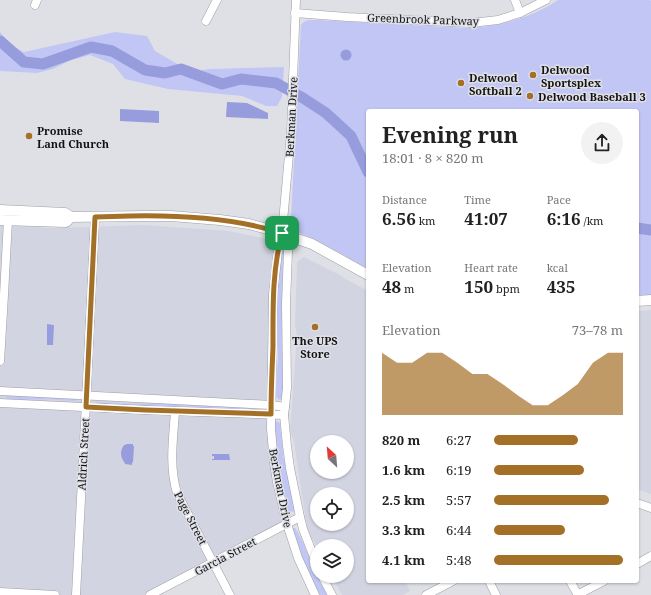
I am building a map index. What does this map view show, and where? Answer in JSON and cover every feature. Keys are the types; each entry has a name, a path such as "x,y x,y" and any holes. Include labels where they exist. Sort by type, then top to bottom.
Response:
{"main road":[{"path":"0,210 65,213 70,217 158,216 220,220 249,224 282,233 312,244 366,274"},
{"path":"4,220 66,222 70,217"},
{"path":"639,302 651,300"}],"street":[{"path":"206,21 217,0"},
{"name":"Berkman Drive","path":"296,0 291,133 282,233 278,250 273,295 271,429 277,482 287,524 298,558 315,595"},
{"path":"515,0 520,13"},
{"name":"Greenbrook Parkway","path":"296,13 471,23 498,20 520,13 546,0"},
{"name":"Aldrich Street","path":"76,595 95,217"},
{"path":"0,361 5,281 4,220"},
{"name":"Berkman Drive","path":"282,233 288,252 286,304 287,388 285,411 287,446 300,517 310,547"},
{"path":"0,391 271,405 285,411"},
{"path":"0,403 175,412 271,414 285,411"},
{"name":"Page Street","path":"175,412 172,468 174,485 230,595"},
{"path":"639,504 651,508"},
{"name":"Garcia Street","path":"151,595 300,517"},
{"path":"639,563 651,556"},
{"path":"326,583 332,595"},
{"path":"426,595 449,583"},
{"path":"490,583 496,595"},
{"path":"571,583 578,595 600,583"},
{"path":"0,592 55,595"}],"shaded area":[{"path":"558,0 651,1 651,295 639,297 639,109 366,109 366,268 318,241 291,229 289,226 291,219 301,25 304,22 308,20 317,20 468,28 515,20 537,12"},
{"path":"0,32 12,46 24,52 115,32 147,36 155,51 179,65 194,71 211,69 284,67 282,97 277,106 266,106 242,96 168,89 125,79 113,64 90,55 71,60 53,69 37,73 0,71"},
{"path":"346,49 350,51 352,55 350,59 346,61 342,59 340,55 342,51"},
{"path":"227,102 247,103 268,113 268,119 226,117"},
{"path":"120,109 159,111 159,123 120,121"},
{"path":"0,225 52,228 143,225 228,231 273,240 277,250 272,370 277,482 281,522 214,563 150,595 0,595"},
{"path":"282,252 284,387 282,399 280,400 276,396 278,357 276,329 279,263"},
{"path":"304,257 366,290 366,583 406,583 410,591 403,595 342,595 336,583 354,583 354,539 312,539 309,534 294,442 290,430 297,336 295,326 297,262"},
{"path":"651,310 651,494 639,490 639,311"},
{"path":"47,324 54,325 53,345 47,345"},
{"path":"6,396 77,400 7,400"},
{"path":"96,402 130,404 156,403 260,409 195,409 96,404"},
{"path":"275,421 279,422 280,424 284,460 295,507 294,511 292,512 289,511 286,504 278,469 274,440"},
{"path":"126,444 133,444 134,446 132,465 125,464 122,458 122,449"},
{"path":"212,454 229,454 230,460 212,460 214,459 214,456 212,456"},
{"path":"295,528 310,560 310,579 307,574 292,529"},
{"path":"313,583 322,583 330,595 320,595"}],"waterway":[{"path":"0,41 24,62 43,64 91,47 112,51 145,70 165,73 181,69 222,84 241,79 276,83 326,113 351,136 366,168"},
{"path":"639,228 651,230"}],"place":[{"name":"Delwood Sportsplex","path":"533,75"},
{"name":"Delwood Softball 2","path":"461,83"},
{"name":"Delwood Baseball 3","path":"530,96"},
{"name":"Promise Land Church","path":"29,136"},
{"name":"The UPS Store","path":"315,327"}],"route":[{"path":"171,216 220,220 249,224 282,233 278,250 273,295 271,414 86,407 95,217 171,216"}]}
